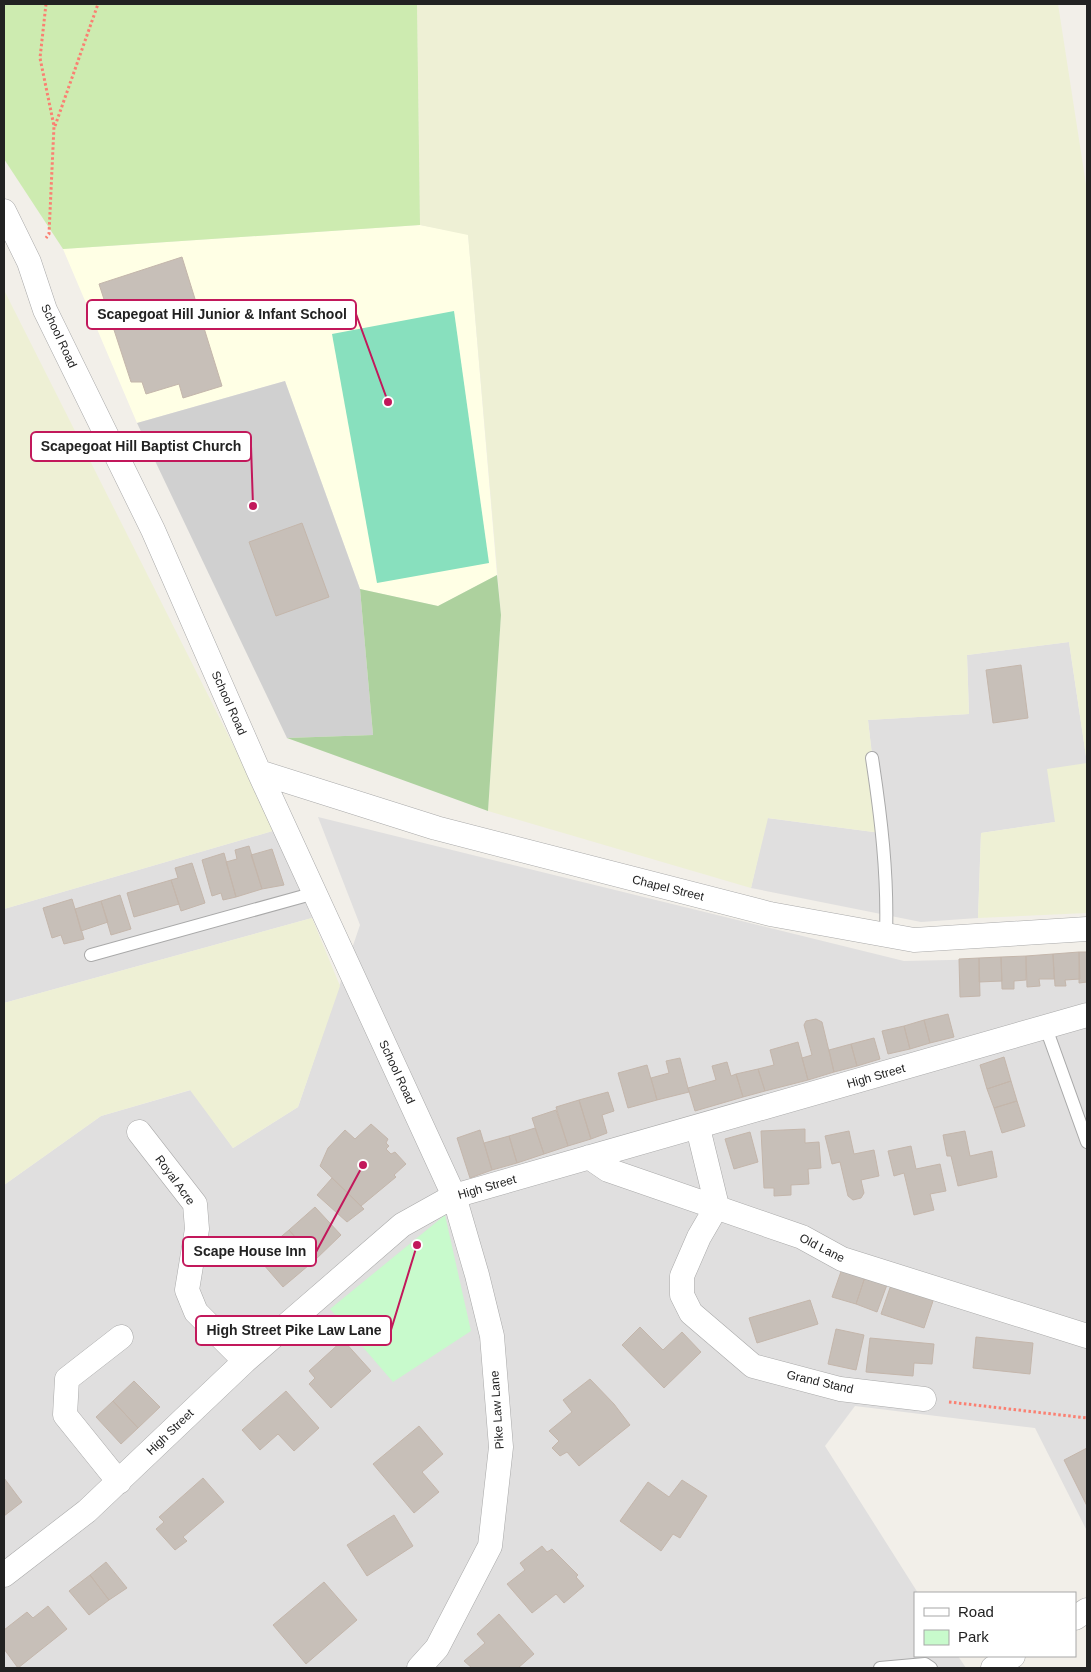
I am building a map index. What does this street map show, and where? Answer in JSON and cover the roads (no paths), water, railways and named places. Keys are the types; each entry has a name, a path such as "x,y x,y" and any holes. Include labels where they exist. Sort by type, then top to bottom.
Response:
{"street":[{"name":"School Road","path":"4,211 29,262 45,310 153,530 260,772 454,1196"},
{"name":"Chapel Street","path":"260,772 436,828 770,914 914,940 1087,929"},
{"name":"High Street","path":"4,1575 87,1511 245,1361 402,1225 454,1196 698,1128 1087,1015"},
{"path":"698,1128 717,1206"},
{"name":"Royal Acre","path":"139,1132 195,1204 197,1229 187,1290 196,1312 245,1361"},
{"name":"Old Lane","path":"590,1157 608,1170 717,1206 802,1237 842,1259 1087,1336"},
{"name":"Pike Law Lane","path":"419,1668 437,1648 490,1546 501,1447 492,1336 478,1275 454,1196"},
{"name":"Grand Stand","path":"717,1206 698,1237 682,1276 682,1294 690,1312 753,1366 840,1389 924,1398"},
{"path":"119,1482 65,1415 67,1379 121,1337"},
{"path":"1076,1617 1087,1610"},
{"path":"993,1668 1011,1657"}],"lane":[{"path":"872,758 881,817 887,907 886,935"},
{"path":"91,955 315,893"},
{"path":"1046,1028 1087,1142"},
{"path":"880,1668 925,1664 931,1668"}],"place":[{"name":"Scapegoat Hill Junior & Infant School","path":"388,402"},
{"name":"Scapegoat Hill Baptist Church","path":"253,506"},
{"name":"Scape House Inn","path":"363,1165"},
{"name":"High Street Pike Law Lane","path":"417,1245"}]}
